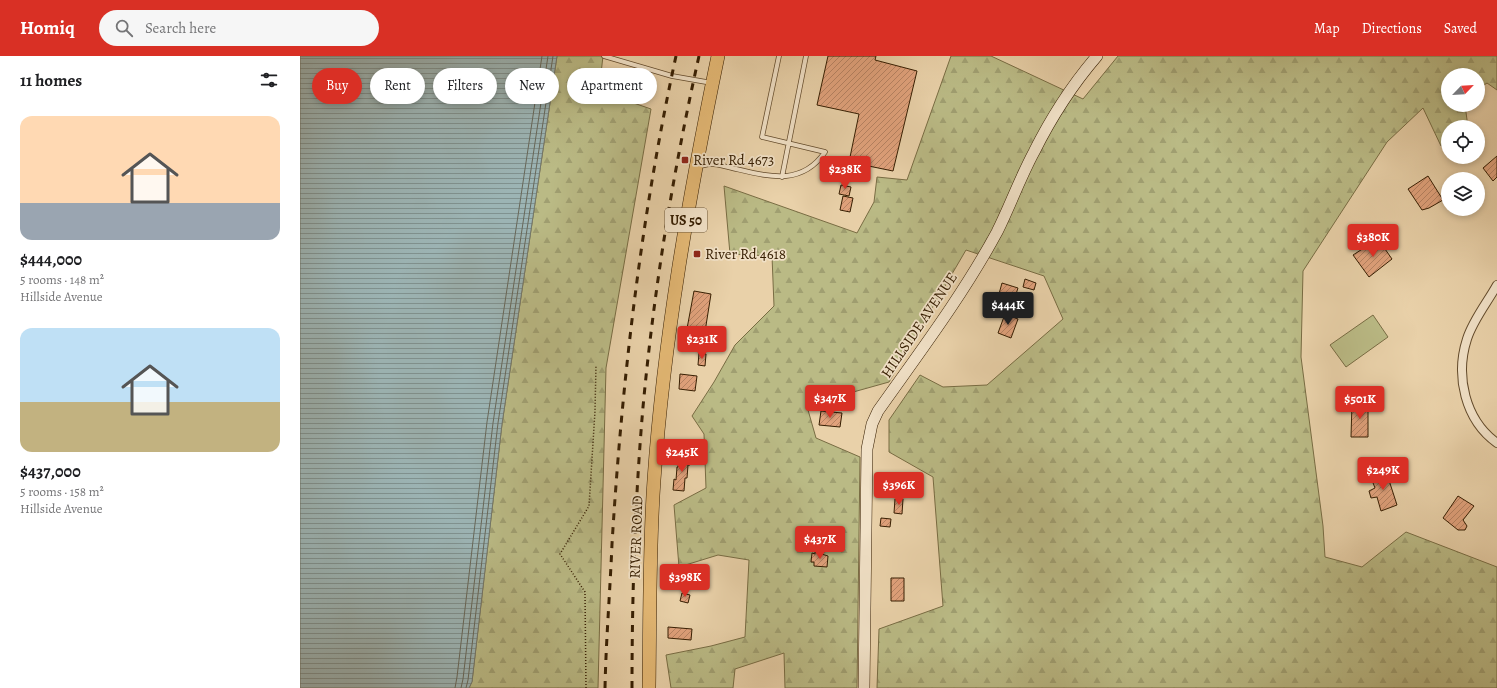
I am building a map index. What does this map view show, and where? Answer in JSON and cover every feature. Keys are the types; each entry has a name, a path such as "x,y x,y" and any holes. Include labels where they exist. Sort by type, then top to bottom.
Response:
{"main road":[{"name":"RIVER ROAD","path":"649,688 650,570 654,481 660,405 686,220 718,56"}],"street":[{"name":"HILLSIDE AVENUE","path":"864,688 867,449 872,424 878,412 972,275 997,231 1033,152 1047,126 1065,98 1097,56"},
{"path":"1497,285 1467,338 1462,363 1462,376 1464,389 1470,408 1482,428 1497,443"}],"lane":[{"path":"604,56 672,76 712,83"},
{"path":"696,167 712,164 782,177 797,175 810,168 820,160 824,152 762,137 779,56"},
{"path":"782,177 806,56"}],"path":[{"path":"586,688 585,592 560,554 589,506 595,411 596,365"}],"green space":[{"path":"557,56 603,56 602,68 567,68 567,104 637,104 651,109 606,368 598,688 469,688 472,681 502,424 550,104 559,104 559,68 555,68"},
{"path":"951,56 991,56 1083,99 1118,56 1497,56 1497,90 1487,83 1485,84 1485,68 1441,68 1441,112 1466,112 1467,120 1441,120 1441,146 1423,108 1387,142 1303,271 1301,357 1323,526 1325,557 1362,567 1406,532 1497,567 1497,688 877,688 879,629 943,606 933,477 889,452 889,420 920,375 943,387 987,385 1063,319 1044,276 966,250 889,382 839,396 808,410 816,438 860,457 857,688 785,688 784,653 735,669 733,688 671,688 666,655 711,646 745,637 749,560 718,555 679,567 674,505 706,488 704,434 692,416 714,382 735,345 774,306 772,256 730,254 724,186 857,233 874,202 877,177 907,180"},
{"path":"1373,315 1388,337 1346,367 1330,345"}],"water":[{"path":"300,56 557,56 555,68 505,68 505,104 550,104 502,424 472,682 469,688 300,688"}],"building":[{"path":"828,56 876,56 875,60 917,71 893,171 849,162 859,114 817,105"},
{"path":"1497,156 1497,177 1493,181 1483,168"},
{"path":"1428,176 1441,197 1441,201 1422,210 1408,189"},
{"path":"841,185 851,187 849,196 839,194"},
{"path":"843,196 853,198 850,212 840,210"},
{"path":"1378,239 1392,259 1369,277 1353,255"},
{"path":"1025,279 1036,283 1034,290 1023,287"},
{"path":"1002,283 1018,288 1012,306 997,301"},
{"path":"694,291 711,294 704,338 686,334"},
{"path":"1005,314 1018,319 1011,338 998,333"},
{"path":"699,353 706,354 705,366 698,365"},
{"path":"680,374 697,376 695,391 679,389"},
{"path":"1352,403 1368,403 1368,437 1351,437"},
{"path":"821,411 842,413 840,427 819,425"},
{"path":"680,455 691,456 690,465 688,465 687,478 685,478 684,491 673,490"},
{"path":"1386,471 1397,505 1381,511 1377,497 1371,498 1369,491 1375,488 1370,475"},
{"path":"1458,496 1474,506 1463,520 1467,526 1465,530 1458,530 1443,518"},
{"path":"895,499 903,499 902,514 894,513"},
{"path":"881,518 891,519 890,527 880,526"},
{"path":"815,552 828,556 827,567 814,566 814,562 811,562 812,553 815,554"},
{"path":"891,578 904,578 904,601 891,601"},
{"path":"682,593 690,595 688,603 680,601"},
{"path":"668,627 692,629 691,640 668,638"}],"railway":[{"path":"605,688 616,483 627,360 643,238 676,56"},
{"path":"632,688 633,582 636,512 647,363 665,231 699,56"}],"place":[{"name":"River Rd 4673","path":"685,160"},
{"name":"River Rd 4618","path":"697,254"}]}
